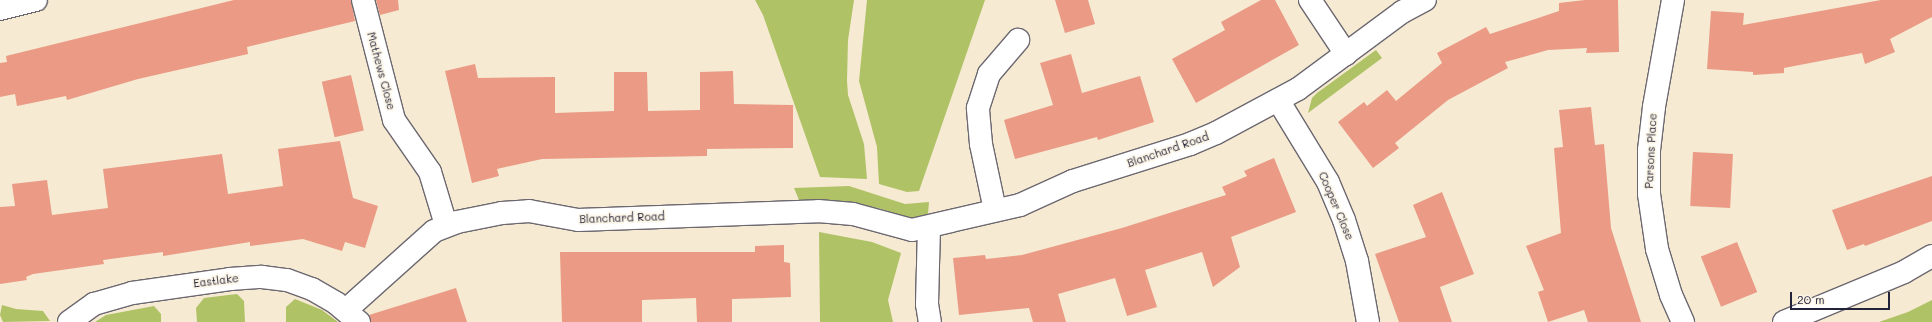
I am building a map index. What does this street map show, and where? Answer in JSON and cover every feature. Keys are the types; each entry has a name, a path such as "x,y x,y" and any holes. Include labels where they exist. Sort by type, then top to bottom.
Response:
{"street":[{"path":"0,9 36,0"},
{"name":"Mathews Close","path":"363,0 394,120 430,172 446,224"},
{"path":"1310,0 1346,54"},
{"name":"Blanchard Road","path":"353,316 420,241 446,224 521,211 578,220 818,211 854,214 900,228 929,227 1030,201 1073,181 1190,144 1278,100 1316,77 1402,12 1425,0"},
{"name":"Parsons Place","path":"1673,0 1654,107 1649,194 1657,250 1676,309 1683,322"},
{"path":"996,210 982,152 978,108 989,74 1018,40"},
{"name":"Cooper Close","path":"1278,100 1328,182 1344,220 1357,262 1368,322"},
{"path":"929,227 927,304 930,322"},
{"path":"1784,322 1904,272 1932,256"},
{"name":"Eastlake","path":"69,322 84,310 106,300 132,293 250,277 273,278 299,283 353,316"}],"green space":[{"path":"755,0 854,0 848,40 848,95 864,144 867,179 820,177 763,15"},
{"path":"867,0 985,0 919,191 907,192 879,184 877,147 859,81"},
{"path":"1376,50 1382,58 1308,113 1312,98 1317,93"},
{"path":"849,186 905,204 929,202 928,214 912,218 878,208 799,200 794,188"},
{"path":"819,232 872,242 901,253 888,300 893,322 820,322"},
{"path":"237,294 244,301 245,322 197,322 196,308 204,298"},
{"path":"295,299 322,310 338,322 286,322 286,307"},
{"path":"1932,300 1932,322 1879,322 1908,312"},
{"path":"2,305 16,309 43,311 50,321 3,322 0,315"},
{"path":"154,306 161,314 161,322 95,322 106,315"}],"building":[{"path":"234,0 351,0 355,21 247,47 248,54 138,79 67,100 66,96 17,106 15,94 0,97 0,63 7,62 6,56"},
{"path":"376,0 398,0 399,10 380,15"},
{"path":"1055,0 1088,0 1095,24 1065,33"},
{"path":"1261,0 1275,0 1299,45 1196,103 1172,59 1225,30 1221,22"},
{"path":"1585,0 1618,0 1619,52 1586,53 1587,48 1548,50 1505,62 1508,68 1448,100 1395,143 1399,148 1373,168 1338,122 1364,102 1367,106 1387,90 1396,101 1442,63 1437,53 1486,27 1490,34 1559,11 1559,3"},
{"path":"1881,0 1932,0 1932,17 1890,39 1895,52 1865,64 1862,53 1784,68 1784,73 1753,75 1753,72 1707,69 1711,11 1744,13 1743,25"},
{"path":"1071,54 1082,93 1140,76 1154,122 1098,140 1097,137 1015,159 1004,120 1053,105 1040,63"},
{"path":"475,64 478,78 555,77 555,113 614,111 614,72 647,72 648,111 700,110 700,72 733,71 734,104 793,105 793,148 707,149 707,156 542,159 497,169 499,176 472,183 445,71"},
{"path":"351,75 364,131 335,137 322,82"},
{"path":"1591,107 1595,145 1604,144 1611,228 1641,322 1588,322 1584,310 1548,322 1538,292 1544,290 1526,246 1561,233 1554,148 1563,147 1559,110"},
{"path":"340,141 353,198 378,206 365,248 345,242 342,251 303,239 250,246 250,242 163,256 163,252 103,260 104,264 33,274 26,277 27,280 0,284 0,207 15,206 12,184 47,180 52,215 108,208 103,169 222,154 228,194 283,186 278,149"},
{"path":"1693,152 1733,154 1730,208 1690,206"},
{"path":"1274,158 1296,212 1231,237 1240,267 1213,287 1202,252 1145,270 1157,307 1127,316 1115,278 1058,294 1066,322 1033,322 1029,308 959,315 953,258 985,255 986,259 1022,255 1122,228 1226,195 1222,187 1247,176 1244,171"},
{"path":"1932,176 1932,221 1865,246 1864,244 1847,250 1832,210"},
{"path":"1442,192 1474,274 1440,287 1452,322 1399,322 1375,254 1426,237 1413,205"},
{"path":"1737,242 1757,292 1721,307 1701,257"},
{"path":"784,245 784,262 790,263 791,297 732,299 732,322 697,322 696,298 642,300 642,322 562,322 560,252 755,252 755,246"},
{"path":"456,288 467,322 371,322 369,315"}]}
